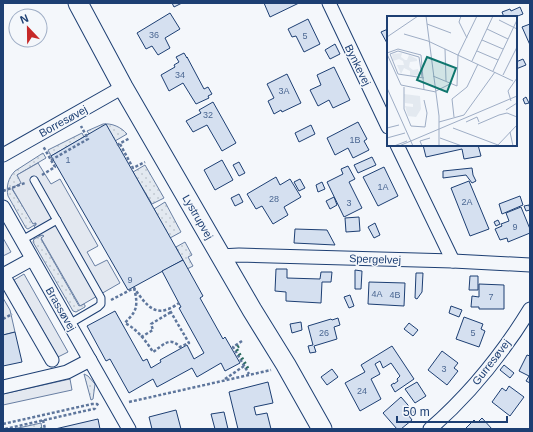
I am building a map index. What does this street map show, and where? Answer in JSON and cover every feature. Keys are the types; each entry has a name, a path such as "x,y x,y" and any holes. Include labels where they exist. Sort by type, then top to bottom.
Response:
{"street":[{"name":"Lystrupvej","path":"78,3 123,87 220,256 286,364 322,429"},
{"name":"Bynkevej","path":"329,3 387,125"},
{"name":"Borresøvej","path":"3,155 123,87"},
{"path":"397,146 453,261"},
{"name":"Brassøvej","path":"3,207 129,429"},
{"name":"Spergelvej","path":"220,256 453,261 530,265"},
{"path":"32,258 3,275 52,360"},
{"name":"Gurresøvej","path":"430,429 445,416 487,370 530,309"},
{"path":"3,387 67,372 90,360"}],"lane":[{"path":"34,180 101,298 101,304 98,307 69,324"},
{"path":"22,240 57,220"}],"path":[{"path":"3,191 34,180 56,166 37,135"},
{"path":"51,160 88,138"},
{"path":"130,138 118,144 133,168 145,162"},
{"path":"122,295 134,288"},
{"path":"134,288 151,308 158,311 169,309 179,303"},
{"path":"134,288 137,303 134,313 125,323 133,328 150,346 153,352 171,341 175,342 180,347 189,343 169,309"},
{"path":"141,337 154,330 150,324 171,312"},
{"path":"242,341 233,347 249,374"},
{"path":"115,405 271,370 286,364"},
{"path":"223,380 244,366"},
{"path":"3,424 92,404 97,404 100,407"},
{"path":"5,429 93,409 96,411"},
{"path":"42,416 45,429"}],"shaded area":[{"path":"103,124 116,126 127,134 115,141 89,134 87,131"},
{"path":"82,133 84,137 51,156 48,150"},
{"path":"43,153 46,158 17,175 22,183 12,189 33,223 36,224 28,229 8,196 8,183 15,171"},
{"path":"38,163 51,184 60,179 98,246 87,252 95,266 107,260 120,283 80,306 41,238 44,236 40,236 34,226 36,223 33,224 12,188 21,183 17,175"},
{"path":"145,165 164,198 152,204 133,172"},
{"path":"165,202 181,232 170,238 154,209"},
{"path":"44,235 44,237 41,239 79,306 83,304 85,305 85,307 76,312 73,311 33,242 34,239"},
{"path":"3,238 11,252 3,256"},
{"path":"185,242 192,255 188,257 193,266 187,269 176,247"},
{"path":"24,274 68,352 58,357 14,280"},
{"path":"3,298 10,310 15,332 3,335"},
{"path":"84,374 88,376 95,384 93,399 91,400"},
{"path":"70,379 72,390 3,405 3,394"},
{"path":"41,423 42,429 14,429"}],"building":[{"path":"172,3 182,3 174,7"},
{"path":"264,3 299,3 270,17"},
{"path":"520,7 523,14 517,16 504,16 502,12 510,9 511,11"},
{"path":"170,13 180,29 165,38 170,48 158,55 152,46 146,49 137,33"},
{"path":"308,19 320,44 304,52 296,36 292,37 288,29"},
{"path":"530,24 530,45 522,27"},
{"path":"387,29 387,43 381,32"},
{"path":"335,44 340,54 330,59 325,50"},
{"path":"184,53 204,89 208,87 212,94 208,96 209,98 196,104 183,83 169,91 161,75 175,67 174,65 179,62 176,57"},
{"path":"523,59 526,65 517,69 517,62"},
{"path":"334,67 350,100 333,108 329,100 318,106 310,90 321,85 317,75"},
{"path":"287,74 301,103 274,114 268,101 274,98 267,84"},
{"path":"526,97 529,103 525,104 523,99"},
{"path":"213,102 236,143 222,151 207,125 193,132 186,121 201,113 199,110"},
{"path":"358,122 367,139 364,141 369,150 353,158 348,148 335,155 327,138"},
{"path":"106,124 183,260 128,290 51,156"},
{"path":"311,125 315,134 299,142 295,133"},
{"path":"423,146 478,146 481,156 464,159 462,149 426,157"},
{"path":"372,157 376,165 358,173 354,165"},
{"path":"222,160 233,180 215,190 204,170"},
{"path":"239,162 245,173 239,176 233,165"},
{"path":"348,166 355,179 349,182 362,208 344,217 327,182 343,174 341,169"},
{"path":"384,167 398,196 378,206 363,177"},
{"path":"472,168 476,181 472,183 466,175 443,178 443,171"},
{"path":"276,177 280,185 290,179 301,197 284,207 288,215 273,224 262,206 256,209 247,194"},
{"path":"300,179 305,188 299,191 294,182"},
{"path":"469,181 489,229 470,236 451,188"},
{"path":"322,182 325,189 318,192 316,185"},
{"path":"239,194 243,202 235,206 231,198"},
{"path":"520,196 523,205 502,214 499,204"},
{"path":"334,197 337,205 330,209 326,201"},
{"path":"529,205 530,210 526,211 524,206"},
{"path":"521,207 530,229 530,233 508,242 507,238 500,240 495,229 502,226 501,224 509,221 506,213"},
{"path":"359,217 360,231 346,232 345,218"},
{"path":"498,220 500,224 496,226 494,222"},
{"path":"375,223 380,235 374,238 368,227"},
{"path":"295,229 327,230 335,245 294,243"},
{"path":"183,260 203,296 200,298 223,339 225,337 240,363 225,371 221,363 197,377 192,368 157,387 153,379 129,393 110,359 106,361 87,326 115,311 143,361 147,359 151,368 161,362 160,360 187,345 194,359 204,353 179,308 181,307 162,271"},
{"path":"276,269 287,269 287,278 320,279 321,272 332,272 331,282 322,282 321,303 286,301 286,292 275,291"},
{"path":"355,270 362,271 361,289 355,289"},
{"path":"416,273 423,273 422,292 417,299 415,298"},
{"path":"470,276 478,276 478,290 469,290"},
{"path":"369,282 405,283 404,306 368,304"},
{"path":"479,284 504,285 504,309 479,309 479,307 471,307 472,296 479,297"},
{"path":"350,295 354,306 349,308 344,297"},
{"path":"451,306 462,310 459,317 449,313"},
{"path":"464,317 483,324 481,329 485,331 479,347 456,339"},
{"path":"338,318 340,325 334,327 337,339 314,346 316,352 310,353 308,346 313,345 308,326"},
{"path":"301,322 302,330 292,333 290,324"},
{"path":"409,323 418,330 413,336 404,329"},
{"path":"15,332 22,362 3,366 3,335"},
{"path":"392,346 414,379 395,392 391,385 398,381 397,379 400,376 391,363 383,368 380,361 375,364 380,374 371,379 381,399 360,411 345,383 365,372 361,365"},
{"path":"442,351 458,363 454,368 458,371 447,385 428,370"},
{"path":"527,355 530,356 530,383 526,381 529,376 519,371"},
{"path":"504,365 514,373 510,378 500,370"},
{"path":"332,369 338,377 327,385 321,377"},
{"path":"268,382 273,403 254,407 256,415 267,413 271,429 238,429 229,392"},
{"path":"417,382 426,396 415,403 405,389"},
{"path":"509,386 524,397 510,416 492,402 502,388 506,391"},
{"path":"401,397 414,412 409,416 412,420 401,429 397,429 383,413"},
{"path":"176,410 181,429 152,429 149,417"},
{"path":"224,412 228,429 215,429 211,414"},
{"path":"482,418 492,429 465,429 474,420 477,423"},
{"path":"98,419 100,429 55,429"}],"hedge":[{"path":"239,346 236,348 249,370"}]}
